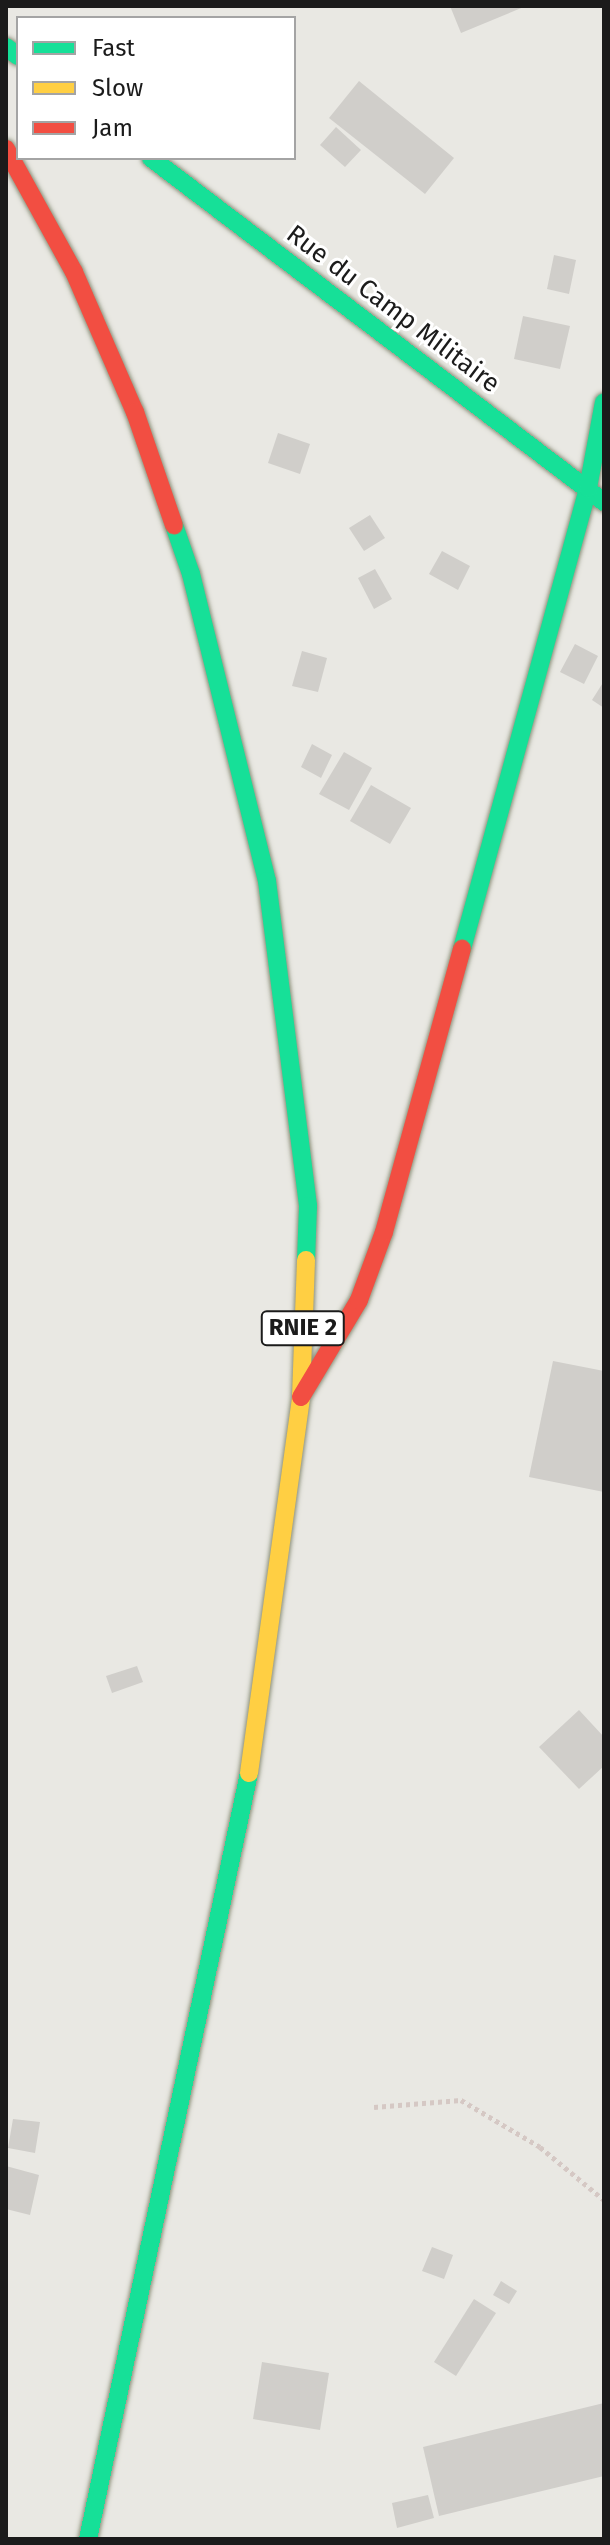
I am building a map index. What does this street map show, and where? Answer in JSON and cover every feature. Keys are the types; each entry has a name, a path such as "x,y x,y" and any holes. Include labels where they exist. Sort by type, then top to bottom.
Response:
{"main road":[{"name":"RNIE 2","path":"6,149 74,272 135,412 191,574 235,740 267,881 308,1206 301,1397 257,1737 88,2539"},
{"name":"Rue du Camp Militaire","path":"154,160 604,502"},
{"path":"301,1397 359,1300 384,1232 588,488 604,402"}],"path":[{"path":"374,2107 461,2100 540,2147 604,2200"}],"building":[{"path":"450,6 526,6 461,33"},
{"path":"359,81 454,158 425,194 329,118"},
{"path":"336,127 361,150 345,167 320,145"},
{"path":"554,255 576,260 569,294 547,289"},
{"path":"523,316 570,326 560,369 514,359"},
{"path":"278,433 310,444 300,474 268,463"},
{"path":"370,515 385,538 364,551 349,528"},
{"path":"442,551 470,566 458,590 429,574"},
{"path":"375,569 392,599 374,609 358,578"},
{"path":"575,644 598,656 584,684 560,672"},
{"path":"302,651 327,658 318,692 292,686"},
{"path":"604,681 604,708 592,700"},
{"path":"312,744 332,755 321,778 301,767"},
{"path":"344,752 372,768 349,810 319,794"},
{"path":"371,785 411,808 390,844 350,821"},
{"path":"553,1361 604,1371 604,1492 529,1477"},
{"path":"137,1666 143,1682 112,1693 106,1676"},
{"path":"579,1710 604,1737 604,1766 579,1789 539,1747"},
{"path":"13,2119 40,2122 35,2153 8,2148"},
{"path":"6,2166 39,2175 30,2215 6,2209"},
{"path":"432,2247 453,2255 444,2279 422,2271"},
{"path":"501,2281 517,2291 509,2304 493,2295"},
{"path":"474,2299 496,2313 456,2376 434,2362"},
{"path":"262,2362 329,2373 320,2430 253,2419"},
{"path":"604,2403 604,2476 439,2516 423,2447"},
{"path":"428,2495 434,2518 397,2528 392,2503"}],"traffic: fast":[{"path":"6,47 16,54"},
{"path":"154,160 604,502"},
{"path":"462,949 588,488 604,402"},
{"path":"174,525 191,574 267,881 308,1206 306,1260"},
{"path":"88,2539 249,1773"}],"traffic: slow":[{"path":"249,1773 301,1397 306,1260"}],"traffic: jam":[{"path":"6,149 74,272 135,412 174,525"},
{"path":"301,1397 359,1300 384,1232 462,949"}]}
